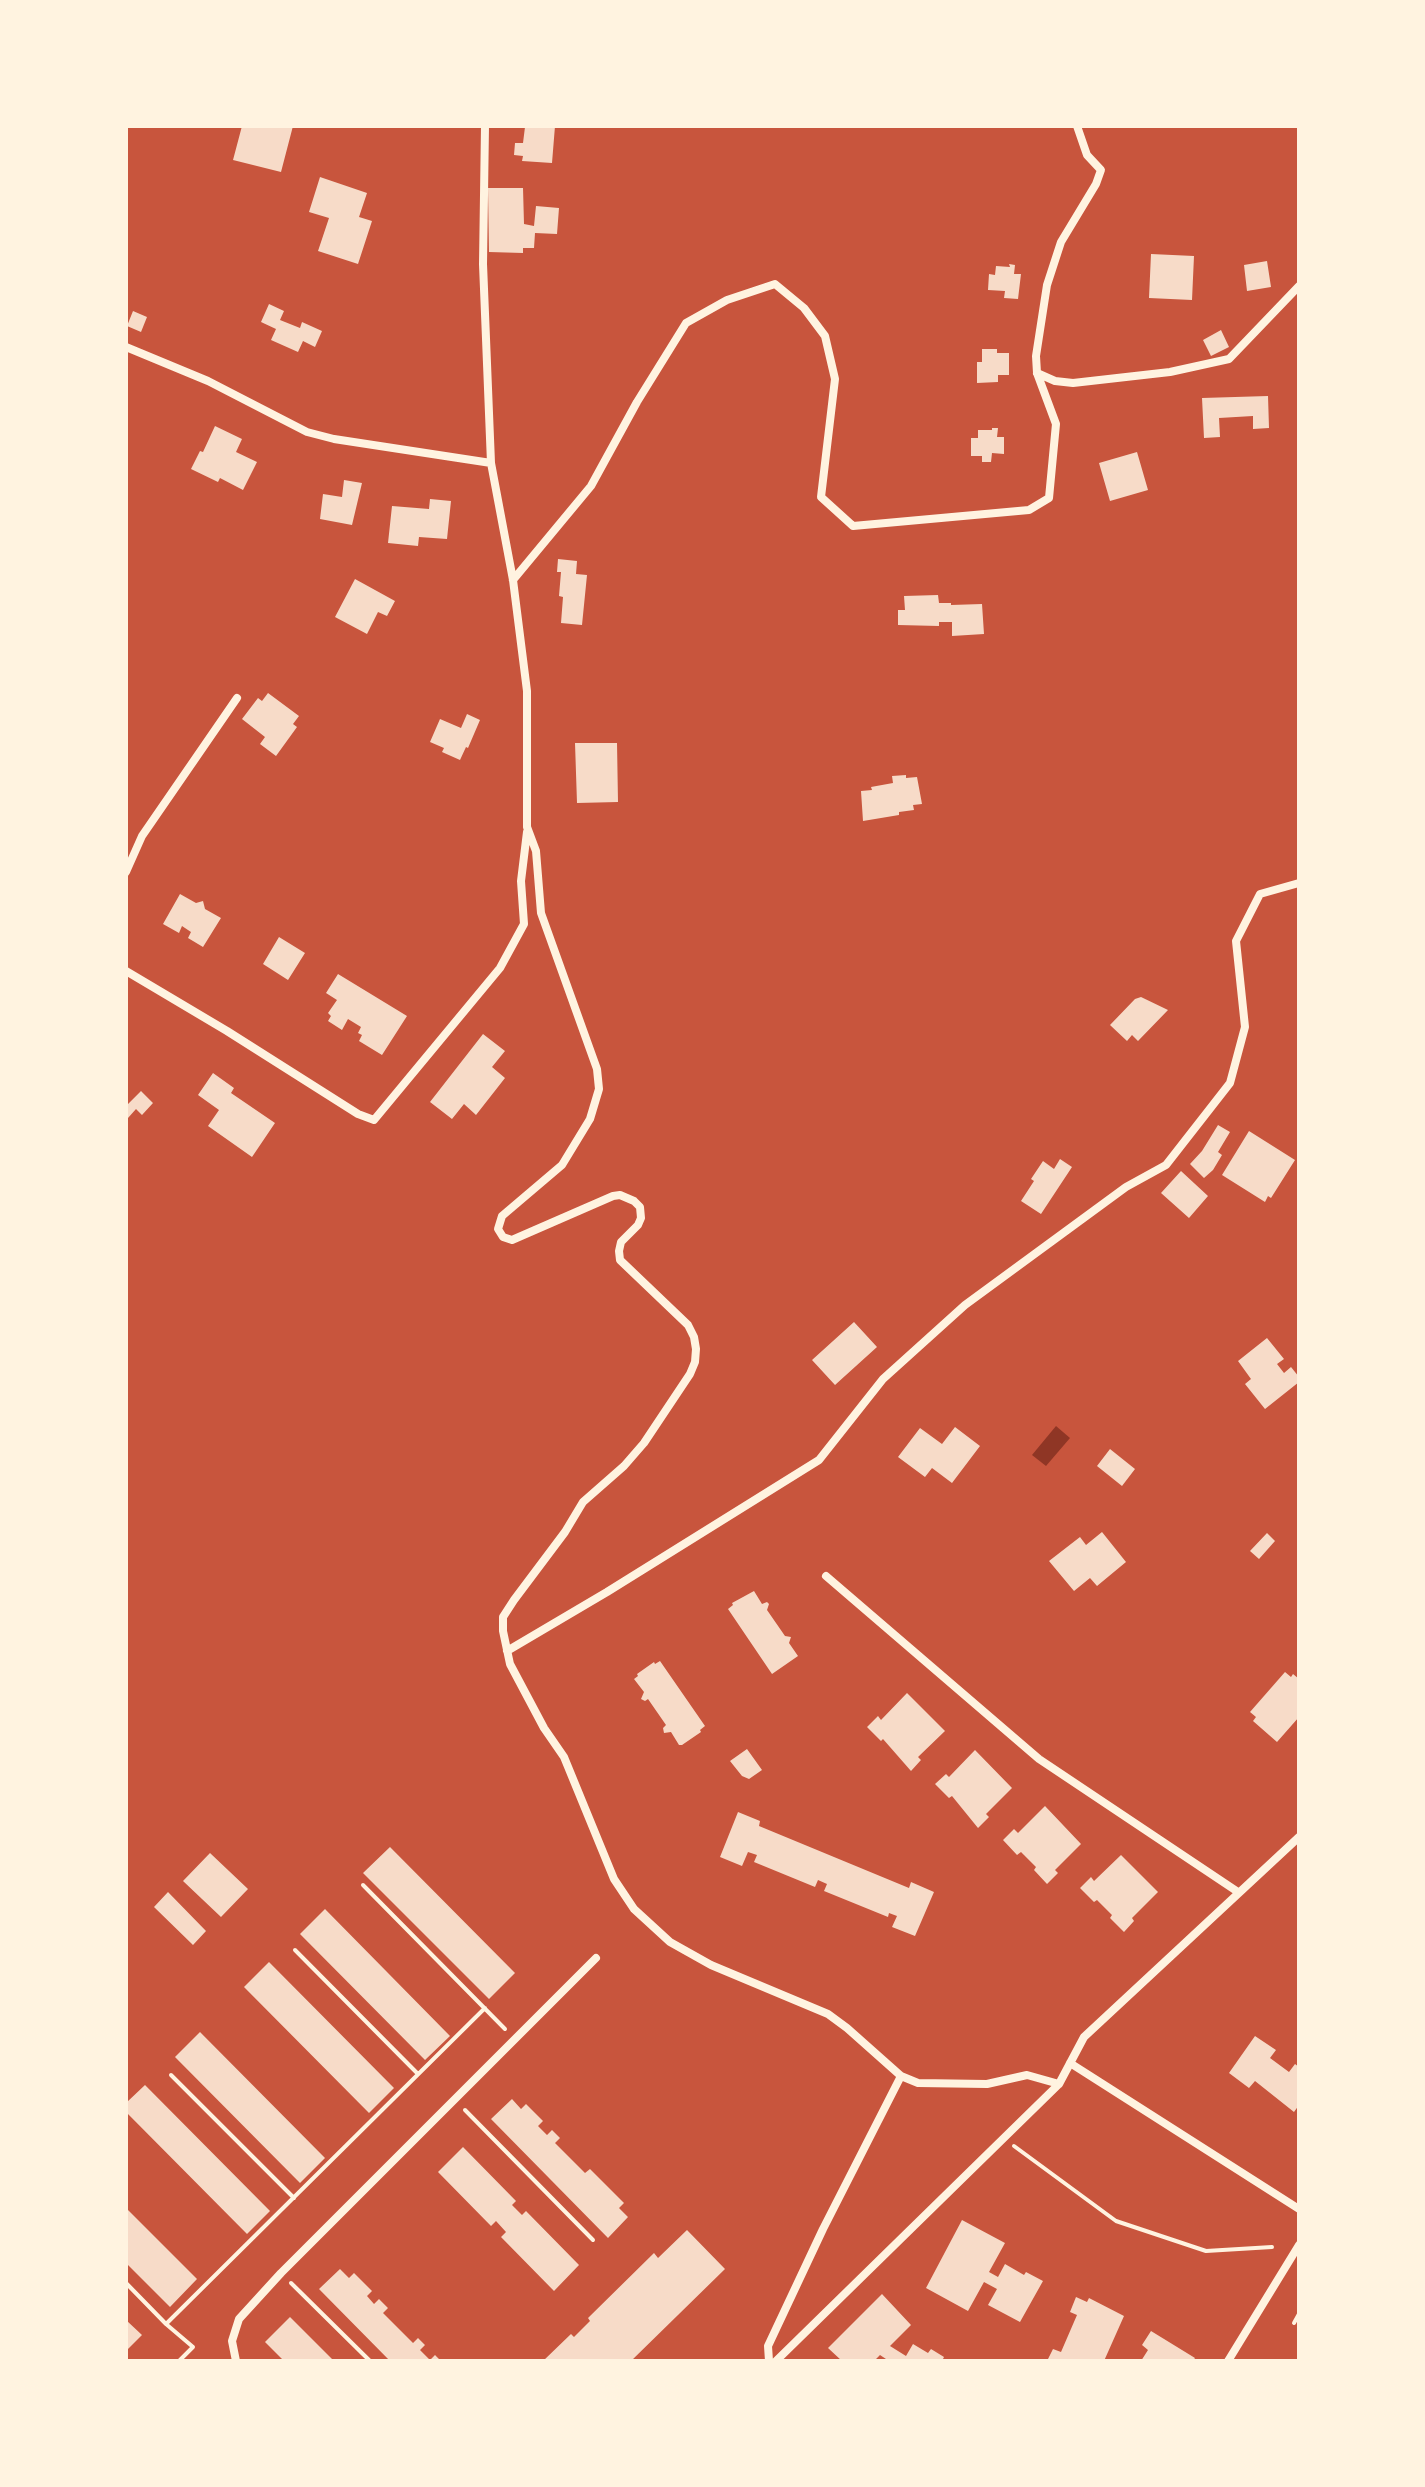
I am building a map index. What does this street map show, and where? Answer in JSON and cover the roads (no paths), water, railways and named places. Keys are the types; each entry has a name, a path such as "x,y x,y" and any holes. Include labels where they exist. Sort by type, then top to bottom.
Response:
{"street":[{"path":"126,971 358,1114 374,1120 500,968 524,924 521,881 527,827 527,691 513,580 491,463 483,264 485,126"},
{"path":"513,580 591,486 637,402 686,323 727,300 775,284 804,308 825,336 835,379 821,497 853,526 1029,510 1049,498 1056,424 1037,373 1036,356 1047,285 1061,242 1096,184 1101,170 1087,155 1077,126"},
{"path":"1037,373 1055,381 1073,383 1170,372 1229,359 1299,286"},
{"path":"126,347 208,381 307,432 334,439 491,463"},
{"path":"126,872 142,836 237,698"},
{"path":"527,827 536,851 541,913 597,1069 599,1089 590,1119 562,1165 502,1216 498,1229 503,1237 512,1240 613,1196 620,1195 634,1201 642,1213 638,1225 621,1242 620,1260 688,1325 696,1349 690,1374 644,1443 624,1466 583,1502 503,1617 510,1664 544,1728 564,1757 614,1879 634,1909 670,1942 711,1965 828,2014 901,2076 918,2083 987,2084 1027,2075 1059,2084"},
{"path":"507,1651 819,1460 883,1379 965,1305 1126,1187 1166,1165 1230,1083 1245,1027 1236,941 1260,894 1299,883"},
{"path":"826,1576 1039,1759 1238,1892"},
{"path":"776,2361 1059,2084 1084,2037 1299,1837"},
{"path":"236,2361 232,2341 239,2319 281,2273 596,1958"},
{"path":"1070,2063 1299,2209"},
{"path":"769,2361 768,2346 901,2076"},
{"path":"1228,2361 1299,2245"}]}
